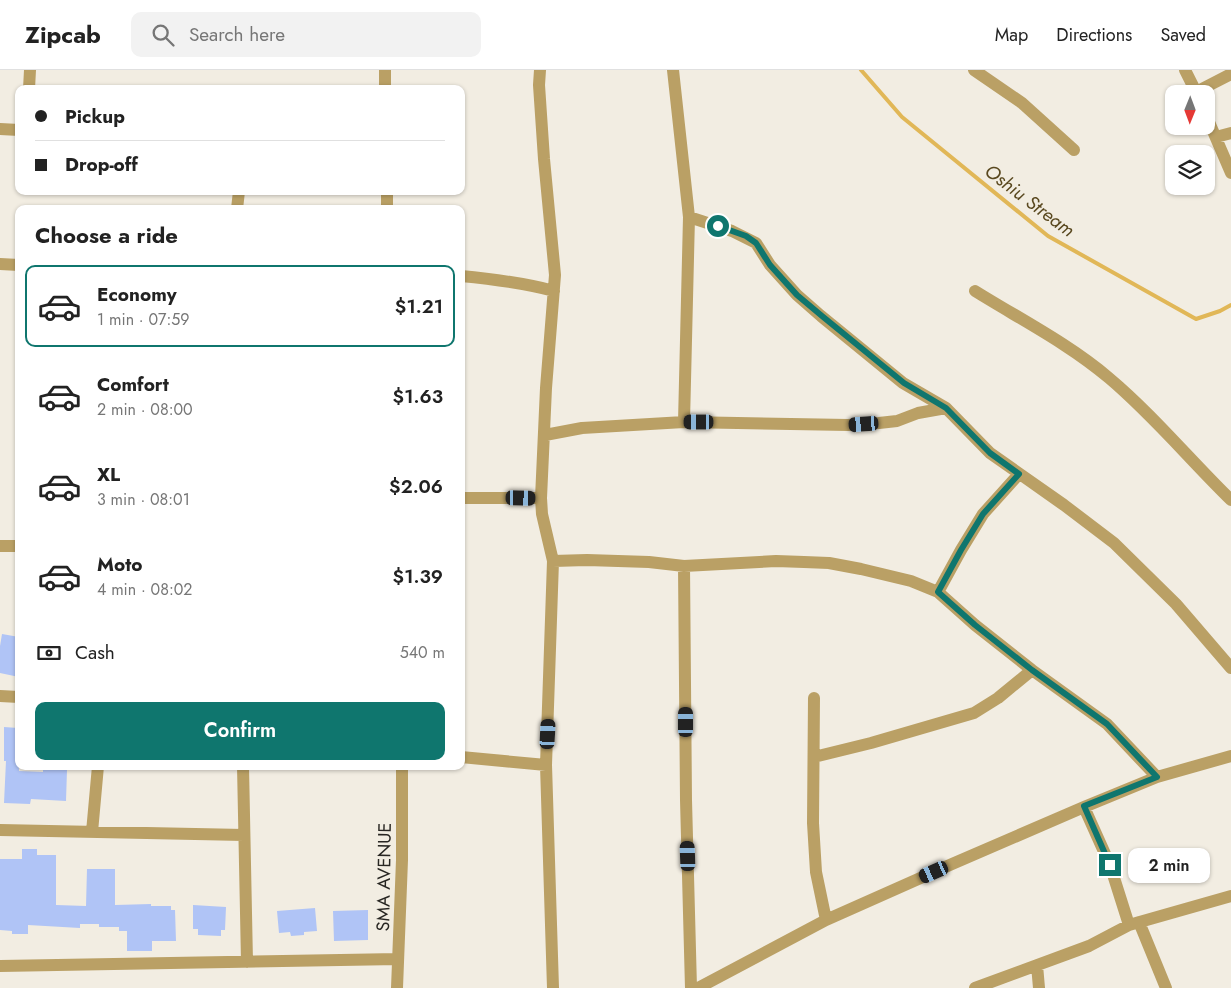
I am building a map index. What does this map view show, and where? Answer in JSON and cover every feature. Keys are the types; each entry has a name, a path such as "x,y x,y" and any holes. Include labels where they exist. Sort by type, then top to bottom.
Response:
{"street":[{"path":"29,85 30,70"},
{"path":"385,70 385,85"},
{"path":"540,70 539,85 544,159 552,228 554,291 546,388 541,498 542,514 553,561 546,765 553,988"},
{"path":"673,70 689,217 684,422"},
{"path":"974,70 1022,103 1074,150"},
{"path":"1185,70 1193,85"},
{"path":"1211,85 1231,74"},
{"path":"0,129 15,130"},
{"path":"1231,133 1216,137 1231,172"},
{"path":"689,217 739,234 756,243 770,265 797,295 822,316 904,383 946,408 990,453 1064,504 1114,543 1176,604 1231,668"},
{"path":"0,264 15,265"},
{"path":"465,276 532,285 554,291"},
{"path":"975,291 1088,361 1109,378 1140,406 1231,500"},
{"path":"545,436 582,428 684,422 848,425 898,421 918,413 946,408"},
{"path":"938,592 983,514 1019,474"},
{"path":"465,498 541,498"},
{"path":"0,546 15,546"},
{"path":"553,561 648,562 684,566 776,561 829,563 911,580 938,592 975,625 1032,670 1107,724 1157,777"},
{"path":"684,566 686,800 691,988"},
{"path":"814,757 871,743 974,713 998,698 1032,670"},
{"path":"0,696 15,696"},
{"path":"814,698 813,823 816,872 826,920"},
{"path":"465,756 546,765"},
{"path":"698,988 826,920 1084,806 1157,777 1231,756"},
{"path":"92,832 98,770"},
{"path":"243,770 247,962"},
{"name":"SMA AVENUE","path":"397,988 402,860 402,770"},
{"path":"1084,806 1134,923 1166,988"},
{"path":"0,830 244,835"},
{"path":"974,988 1089,946 1134,923 1231,896"},
{"path":"0,966 398,959"},
{"path":"1037,965 1039,988"}],"building":[{"path":"2,634 15,636 15,676 0,673"},
{"path":"4,727 15,728 15,770 43,772 43,770 67,770 66,801 31,799 30,804 4,803 6,761 4,761"},
{"path":"22,849 37,849 37,855 56,855 56,905 86,906 87,869 115,869 115,905 151,904 151,906 171,906 171,910 175,910 176,941 152,941 152,951 127,951 127,931 119,931 119,927 99,927 99,924 80,924 80,928 28,925 28,934 12,934 12,931 0,930 0,859 22,859"},
{"path":"193,905 226,907 225,930 221,930 221,936 198,935 198,929 193,929"},
{"path":"315,908 317,931 291,936 290,932 279,933 277,911"},
{"path":"368,910 368,940 334,941 333,911"}],"waterway":[{"name":"Oshiu Stream","path":"861,70 902,117 1048,236 1196,319 1231,305"}],"route":[{"path":"718,226 746,236 756,243 770,265 797,295 861,350 904,383 946,408 990,453 1019,474 983,514 938,592 975,625 1032,670 1107,724 1157,777 1084,806 1110,865"}]}
